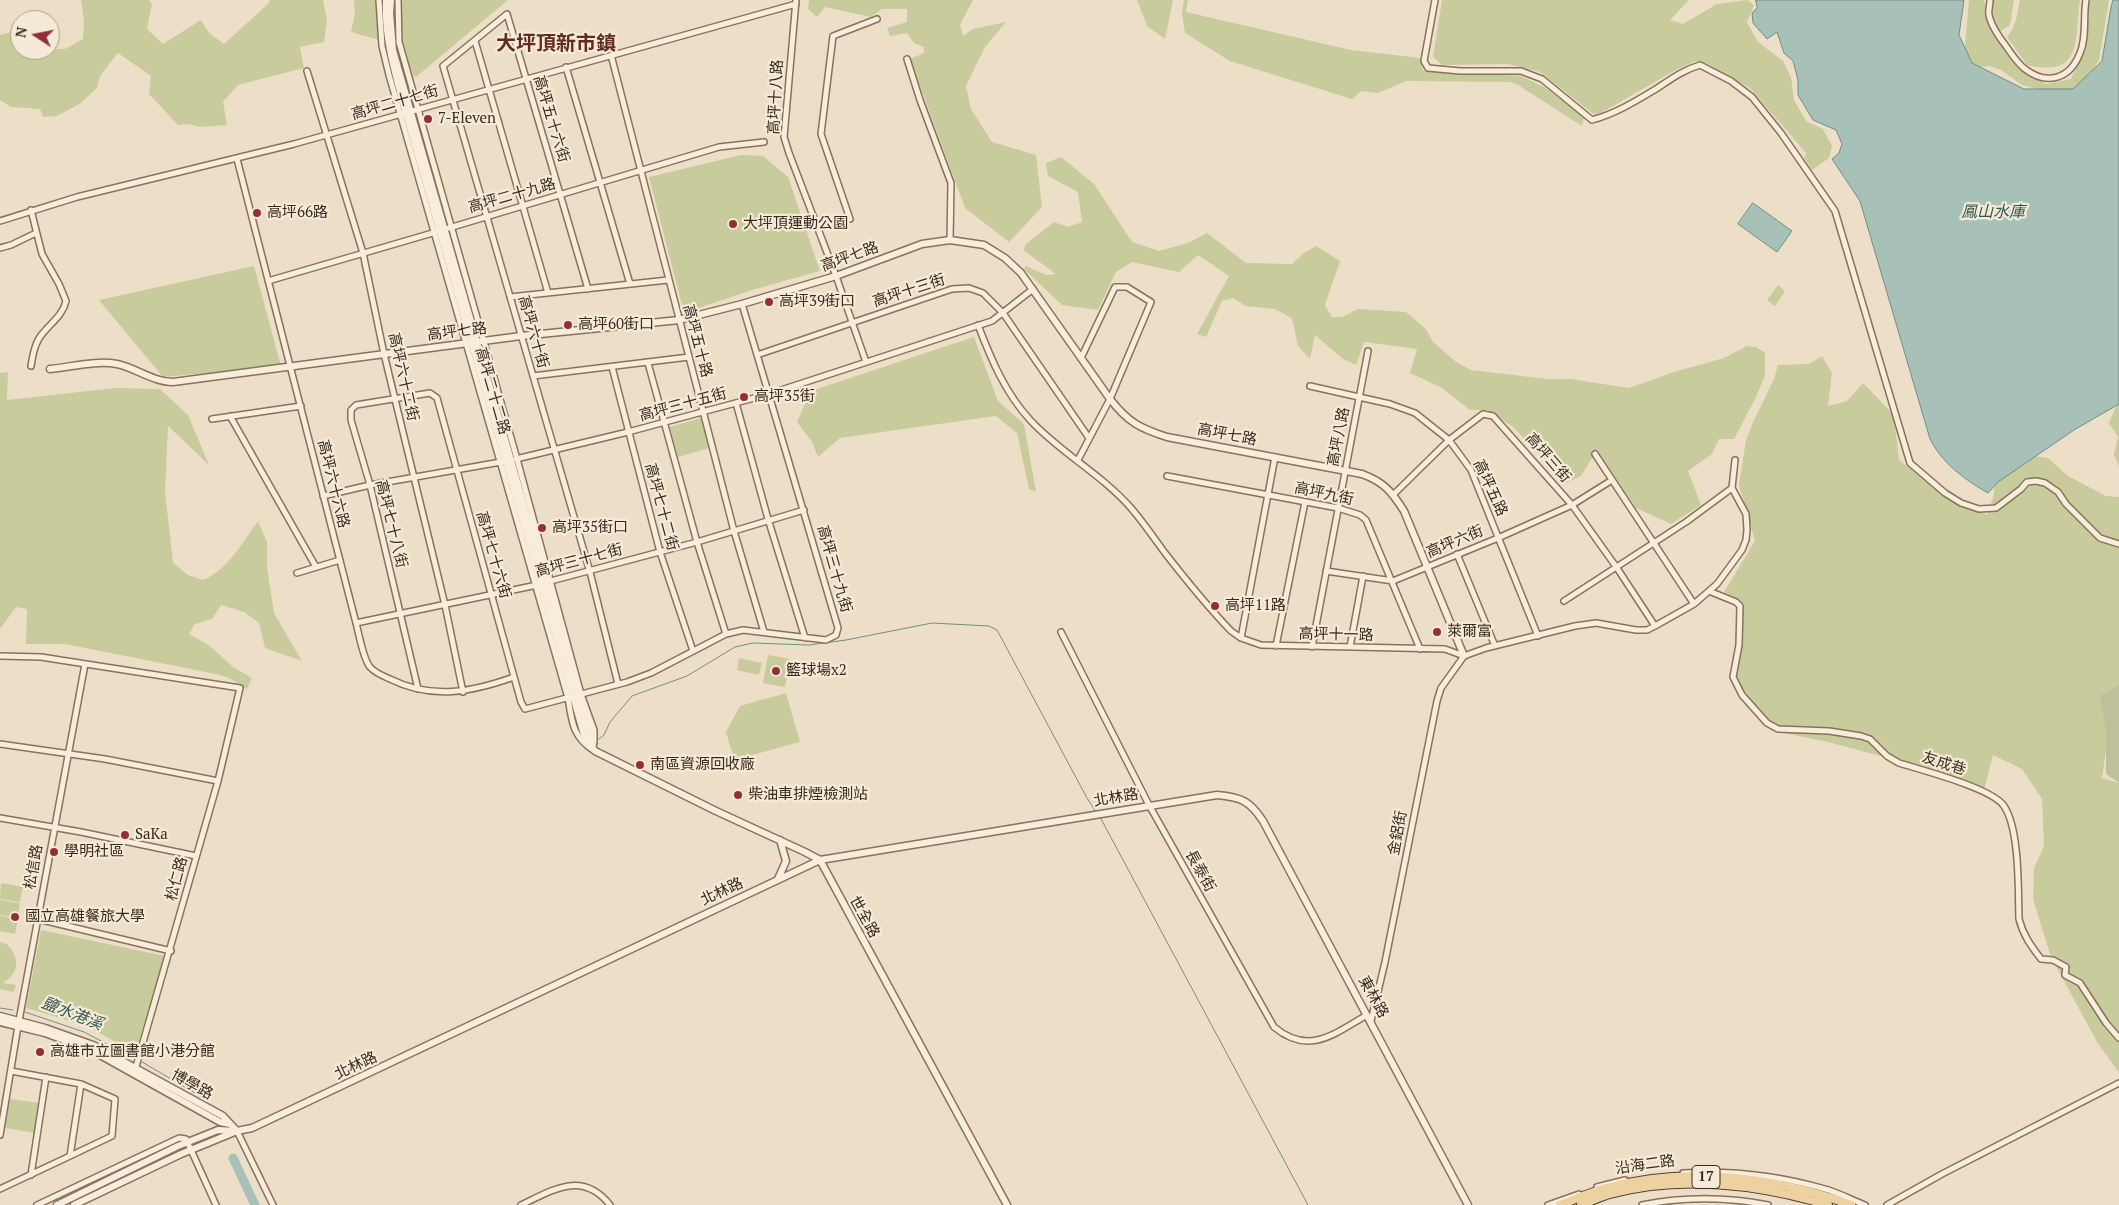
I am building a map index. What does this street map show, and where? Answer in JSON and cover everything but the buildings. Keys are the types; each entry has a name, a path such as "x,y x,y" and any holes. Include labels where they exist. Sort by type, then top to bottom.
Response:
{"main road":[{"name":"沿海二路","path":"1560,1205 1607,1188 1653,1179 1698,1177 1739,1178 1763,1181 1792,1187 1851,1205"},
{"name":"沿海二路","path":"1581,1205 1610,1194 1652,1187 1698,1184 1762,1189 1791,1194 1828,1205"}],"street":[{"name":"高坪二十二路","path":"379,0 382,46 409,113"},
{"name":"高坪二十二路","path":"386,0 385,15 388,49 409,113 471,343 508,461 575,696 595,751"},
{"name":"高坪二十二路","path":"391,0 390,13 393,50 471,343 508,461 575,696 573,723 577,736 582,743 595,751"},
{"name":"高坪二十二路","path":"398,0 399,42 409,113"},
{"path":"1436,0 1424,61 1428,68 1460,71 1521,71 1542,79 1592,120 1607,116 1684,70 1700,65 1731,81 1752,97 1781,133 1835,211 1910,463 1945,493 1961,503 1978,509 1996,508 2021,489 2027,482 2044,482 2058,492 2066,504 2100,538 2119,544"},
{"path":"1990,0 1989,15 1993,26 2013,56 2025,69 2042,78 2053,79 2065,75 2080,53 2083,41 2086,0"},
{"name":"高坪二十七街","path":"0,221 31,210 326,136 796,2"},
{"name":"高坪十八路","path":"796,2 784,136 788,153 836,276 866,362"},
{"name":"高坪六十街","path":"507,14 443,66 590,572 618,684"},
{"name":"高坪五十六街","path":"507,14 562,195 588,289"},
{"path":"850,219 822,134 827,78 833,36 877,19"},
{"path":"475,41 548,293"},
{"name":"高坪五十路","path":"611,55 734,531 764,632"},
{"path":"907,59 951,183 950,240"},
{"path":"566,67 630,284"},
{"name":"高坪六十二街","path":"307,71 363,253 394,398 445,605 463,692"},
{"name":"高坪二十九路","path":"268,281 719,147 764,142"},
{"name":"高坪六十六路","path":"237,159 356,623 369,666 390,680 418,690 443,693 463,692 514,678"},
{"path":"31,210 42,254 60,284 66,301 60,314 42,334 34,349 31,366"},
{"name":"高坪二十二路","path":"442,230 484,341 508,461"},
{"path":"0,248 36,233"},
{"name":"高坪七路","path":"50,369 109,363 124,366 165,382 173,382 291,368 521,336 679,320 742,304 836,276 922,244 950,240 984,245 1005,258 1020,273 1110,399 1130,421 1146,430 1167,437 1345,470 1379,481 1394,494 1404,511 1464,656"},
{"path":"510,297 668,280"},
{"path":"1078,460 1110,399 1151,302 1127,288 1115,287 1081,358"},
{"name":"高坪十三街","path":"757,355 952,290 969,288 983,293 1003,313 1089,438"},
{"name":"高坪三十五街","path":"323,496 508,461 665,423 769,394 992,321 1032,289"},
{"name":"高坪三十九街","path":"575,696 651,673 726,634 743,630 826,640 836,636 838,628 742,304"},
{"name":"高坪十一路","path":"978,325 993,363 1009,392 1030,420 1104,481 1131,508 1202,598 1231,631 1241,638 1261,645 1276,646 1445,649 1464,656"},
{"name":"高坪八路","path":"1312,647 1368,350"},
{"path":"533,376 648,363 689,356"},
{"path":"648,363 697,542 726,634"},
{"name":"高坪七十二街","path":"612,367 660,552 693,651"},
{"name":"高坪五路","path":"1310,386 1359,397 1415,413 1449,440 1471,470 1538,636"},
{"name":"高坪七十六街","path":"394,398 430,393 437,398 521,702 526,709 575,696"},
{"name":"高坪七十八街","path":"394,398 356,405 351,410 351,420 370,486 418,690"},
{"path":"736,403 768,519 806,638"},
{"path":"212,419 301,406"},
{"name":"高坪三街","path":"1394,494 1449,440 1483,414 1493,416 1572,505 1655,626"},
{"path":"230,416 316,567"},
{"path":"1595,454 1694,604"},
{"path":"1241,638 1275,457"},
{"path":"1464,656 1495,646 1575,626 1596,623 1647,630 1694,604 1717,584 1742,550 1746,540 1746,514 1732,488 1734,460"},
{"name":"高坪九街","path":"1167,476 1338,508 1360,515 1366,520 1393,580 1420,649"},
{"name":"高坪六街","path":"1326,571 1393,580 1498,538 1572,505 1612,480"},
{"path":"1564,601 1686,522 1732,488"},
{"path":"1276,646 1305,502"},
{"name":"高坪三十七街","path":"356,623 590,572 804,510"},
{"path":"1457,554 1495,646"},
{"path":"297,573 340,560"},
{"path":"1350,647 1363,576"},
{"name":"友成巷","path":"1709,592 1736,602 1740,606 1739,646 1733,677 1742,695 1767,723 1778,730 1839,732 1866,737 1887,756 1898,763 1985,792 2004,806 2014,835 2019,919 2022,929 2041,959 2053,960 2066,968 2065,975 2080,983 2106,1023 2119,1038"},
{"name":"長泰街","path":"1061,632 1149,805 1274,1027 1292,1039 1314,1042 1369,1018"},
{"path":"0,656 41,657 85,664"},
{"name":"金鋁街","path":"1369,1018 1385,962 1440,688 1464,656"},
{"name":"松仁路","path":"85,664 240,688 218,781 135,1072"},
{"name":"松信路","path":"0,1135 54,827 85,664"},
{"path":"0,744 68,752 218,781"},
{"path":"595,751 820,860"},
{"name":"北林路","path":"74,1205 190,1150 261,1124 820,860 1217,795 1233,797 1251,804"},
{"name":"東林路","path":"1251,804 1263,821 1468,1205"},
{"path":"0,818 196,856"},
{"path":"778,880 786,861 780,840"},
{"name":"世全路","path":"820,860 1007,1205"},
{"path":"38,919 171,951"},
{"name":"博學路","path":"0,1016 91,1050 135,1072 220,1122 230,1124 238,1131"},
{"name":"博學路","path":"0,1022 19,1023"},
{"path":"0,1189 112,1136 115,1099 81,1084 11,1071"},
{"path":"31,1175 46,1077"},
{"path":"1887,1205 1942,1174 2119,1083"},
{"path":"70,1156 81,1084"},
{"name":"北林路","path":"56,1205 187,1142 218,1130 238,1131"},
{"path":"238,1131 273,1205"},
{"path":"37,1205 173,1140 183,1138 187,1142 216,1205"},
{"name":"沿海二路","path":"1548,1205 1606,1184 1646,1176 1708,1171 1771,1177 1826,1189 1865,1205"},
{"path":"521,1205 563,1185 581,1186 595,1193 610,1205"},
{"path":"1642,1205 1658,1202 1722,1200 1768,1205"}],"green space":[{"path":"81,0 149,0 152,4 147,29 163,44 201,20 209,33 224,44 268,4 270,0 323,0 327,20 324,42 300,47 304,68 238,85 223,102 227,125 201,127 188,124 178,125 149,94 151,76 118,53 100,76 97,88 81,103 57,116 43,117 40,109 11,107 0,100 0,35 10,32 10,60 60,60 60,49 65,49 83,39 84,21"},
{"path":"354,0 376,0 379,40 351,32 355,13"},
{"path":"402,0 508,0 416,77 412,74 402,43"},
{"path":"809,0 973,0 960,25 963,36 973,29 1006,22 985,47 966,86 971,109 992,142 1036,155 1042,207 1009,242 965,208 910,59 924,53 924,47 914,43 907,33 890,36 887,28 907,22 907,9 882,9 871,17 825,7 817,17 808,9"},
{"path":"1137,0 1173,0 1165,39 1147,26"},
{"path":"1184,0 1188,0 1186,12 1351,50 1420,58 1423,70 1521,76 1544,87 1584,117 1582,126 1518,85 1510,82 1406,81 1378,93 1361,91 1352,99 1230,61 1185,33 1182,14"},
{"path":"1442,0 1689,0 1670,20 1683,24 1717,4 1747,0 1754,5 1747,22 1758,42 1783,61 1791,77 1794,100 1806,121 1823,129 1832,146 1829,158 1812,170 1804,158 1806,153 1750,88 1706,63 1695,61 1672,72 1596,116 1540,72 1508,64 1442,65 1433,57"},
{"path":"1969,0 1984,0 1989,23 2012,60 2030,78 2047,84 2071,79 2084,53 2089,0 2109,0 2099,60 2083,87 2056,94 2022,85 2001,70 1989,66 1972,69 1964,55"},
{"path":"1993,0 2014,0 2010,25 1999,32 1992,15"},
{"path":"2020,0 2080,0 2076,42 2073,52 2067,61 2058,66 2045,68 2027,65 2007,37 2015,23"},
{"name":"大坪頂運動公園","path":"741,155 763,156 788,177 820,271 752,290 684,313 649,177"},
{"path":"1061,157 1094,184 1132,242 1159,251 1188,243 1207,233 1246,263 1292,264 1304,253 1316,246 1340,261 1325,305 1332,317 1342,317 1358,309 1406,312 1426,329 1433,342 1456,362 1471,370 1547,379 1571,379 1629,388 1674,372 1724,358 1747,346 1756,347 1765,353 1765,376 1734,439 1719,439 1712,454 1688,471 1701,505 1671,524 1636,508 1597,450 1581,476 1566,483 1513,427 1488,410 1470,410 1442,388 1410,373 1417,349 1364,342 1356,365 1343,359 1315,335 1310,359 1298,346 1292,318 1275,309 1246,306 1233,298 1222,301 1206,337 1197,334 1229,276 1198,255 1179,272 1132,262 1116,272 1098,310 1062,305 1024,269 1026,266 1046,275 1056,274 1023,250 1026,244 1054,222 1068,227 1082,222 1078,192 1048,176 1046,163"},
{"path":"254,266 281,366 163,377 99,300"},
{"path":"1778,285 1785,291 1775,306 1767,300"},
{"path":"974,337 998,401 1024,424 1036,492 1029,489 1017,433 996,416 840,438 818,457 812,442 797,422 811,391"},
{"path":"1822,356 1832,373 1828,406 1847,401 1863,383 1894,415 1899,460 1931,485 1987,515 1994,495 1995,474 2004,452 2048,458 2068,476 2106,496 2119,497 2119,691 2112,710 2102,778 2119,783 2119,1073 2097,1042 2051,957 2033,899 2034,868 2044,846 2042,799 2022,769 1993,755 1984,790 1933,770 1828,742 1784,733 1749,704 1736,676 1739,616 1744,604 1724,592 1755,541 1739,485 1746,440 1774,379 1778,365 1809,364"},
{"path":"8,372 7,400 116,388 160,389 188,415 209,465 168,426 165,492 173,563 188,575 203,580 220,570 227,563 258,521 267,542 267,567 274,613 302,661 265,648 259,623 244,612 221,605 212,619 195,624 189,634 210,646 233,667 252,678 247,689 229,678 216,674 65,644 26,644 27,609 16,607 0,629 0,373"},
{"path":"2119,399 2119,466 2114,455 2118,437 2109,423"},
{"path":"701,418 709,448 678,457 670,427"},
{"name":"籃球場x2","path":"768,655 790,659 785,687 763,683"},
{"path":"739,658 762,663 759,675 737,670"},
{"path":"2119,685 2119,783 2106,774 2106,730 2100,696"},
{"path":"786,693 800,742 734,760 726,732 740,706"},
{"path":"1,883 23,887 20,902 0,899"},
{"path":"0,900 20,903 18,918 0,915"},
{"path":"0,916 18,919 15,934 0,931"},
{"path":"41,930 165,956 135,1053 87,1026 26,1008"},
{"path":"0,942 7,944 16,960 13,974 3,983 16,985 14,992 0,989"},
{"path":"10,1099 40,1103 36,1133 5,1128"}],"water":[{"name":"鳳山水庫","path":"1756,0 1964,0 1959,35 1972,63 2024,89 2073,89 2102,61 2111,7 2113,0 2119,0 2119,404 2074,430 1998,482 1988,493 1955,470 1941,456 1930,439 1860,201 1832,159 1839,153 1842,144 1836,130 1813,120 1798,95 1798,80 1793,61 1784,53 1777,32 1767,39 1753,23 1752,13 1757,8"},
{"path":"1753,203 1792,231 1777,252 1738,224"}],"waterway":[{"path":"599,739 604,735 610,722 632,696 687,676 735,647 753,643 809,645 846,640 932,623 989,626 997,630 1096,812"},
{"path":"1100,817 1308,1205"},
{"name":"鹽水港溪","path":"0,1008 13,1010"},
{"name":"鹽水港溪","path":"25,1012 84,1032 135,1059"},
{"name":"鹽水港溪","path":"142,1062 207,1100"},
{"name":"鹽水港溪","path":"233,1158 255,1205"}],"place":[{"name":"7-Eleven","path":"428,119"},
{"name":"高坪66路","path":"257,213"},
{"name":"大坪頂運動公園","path":"733,224"},
{"name":"高坪39街口","path":"769,302"},
{"name":"高坪60街口","path":"568,325"},
{"name":"高坪35街","path":"744,397"},
{"name":"高坪35街口","path":"542,528"},
{"name":"高坪11路","path":"1215,606"},
{"name":"萊爾富","path":"1437,632"},
{"name":"籃球場x2","path":"776,671"},
{"name":"南區資源回收廠","path":"640,765"},
{"name":"柴油車排煙檢測站","path":"738,795"},
{"name":"SaKa","path":"125,835"},
{"name":"學明社區","path":"54,852"},
{"name":"國立高雄餐旅大學","path":"15,917"},
{"name":"高雄市立圖書館小港分館","path":"40,1052"}],"district":[{"name":"大坪頂新市鎮","path":"556,44"}]}
